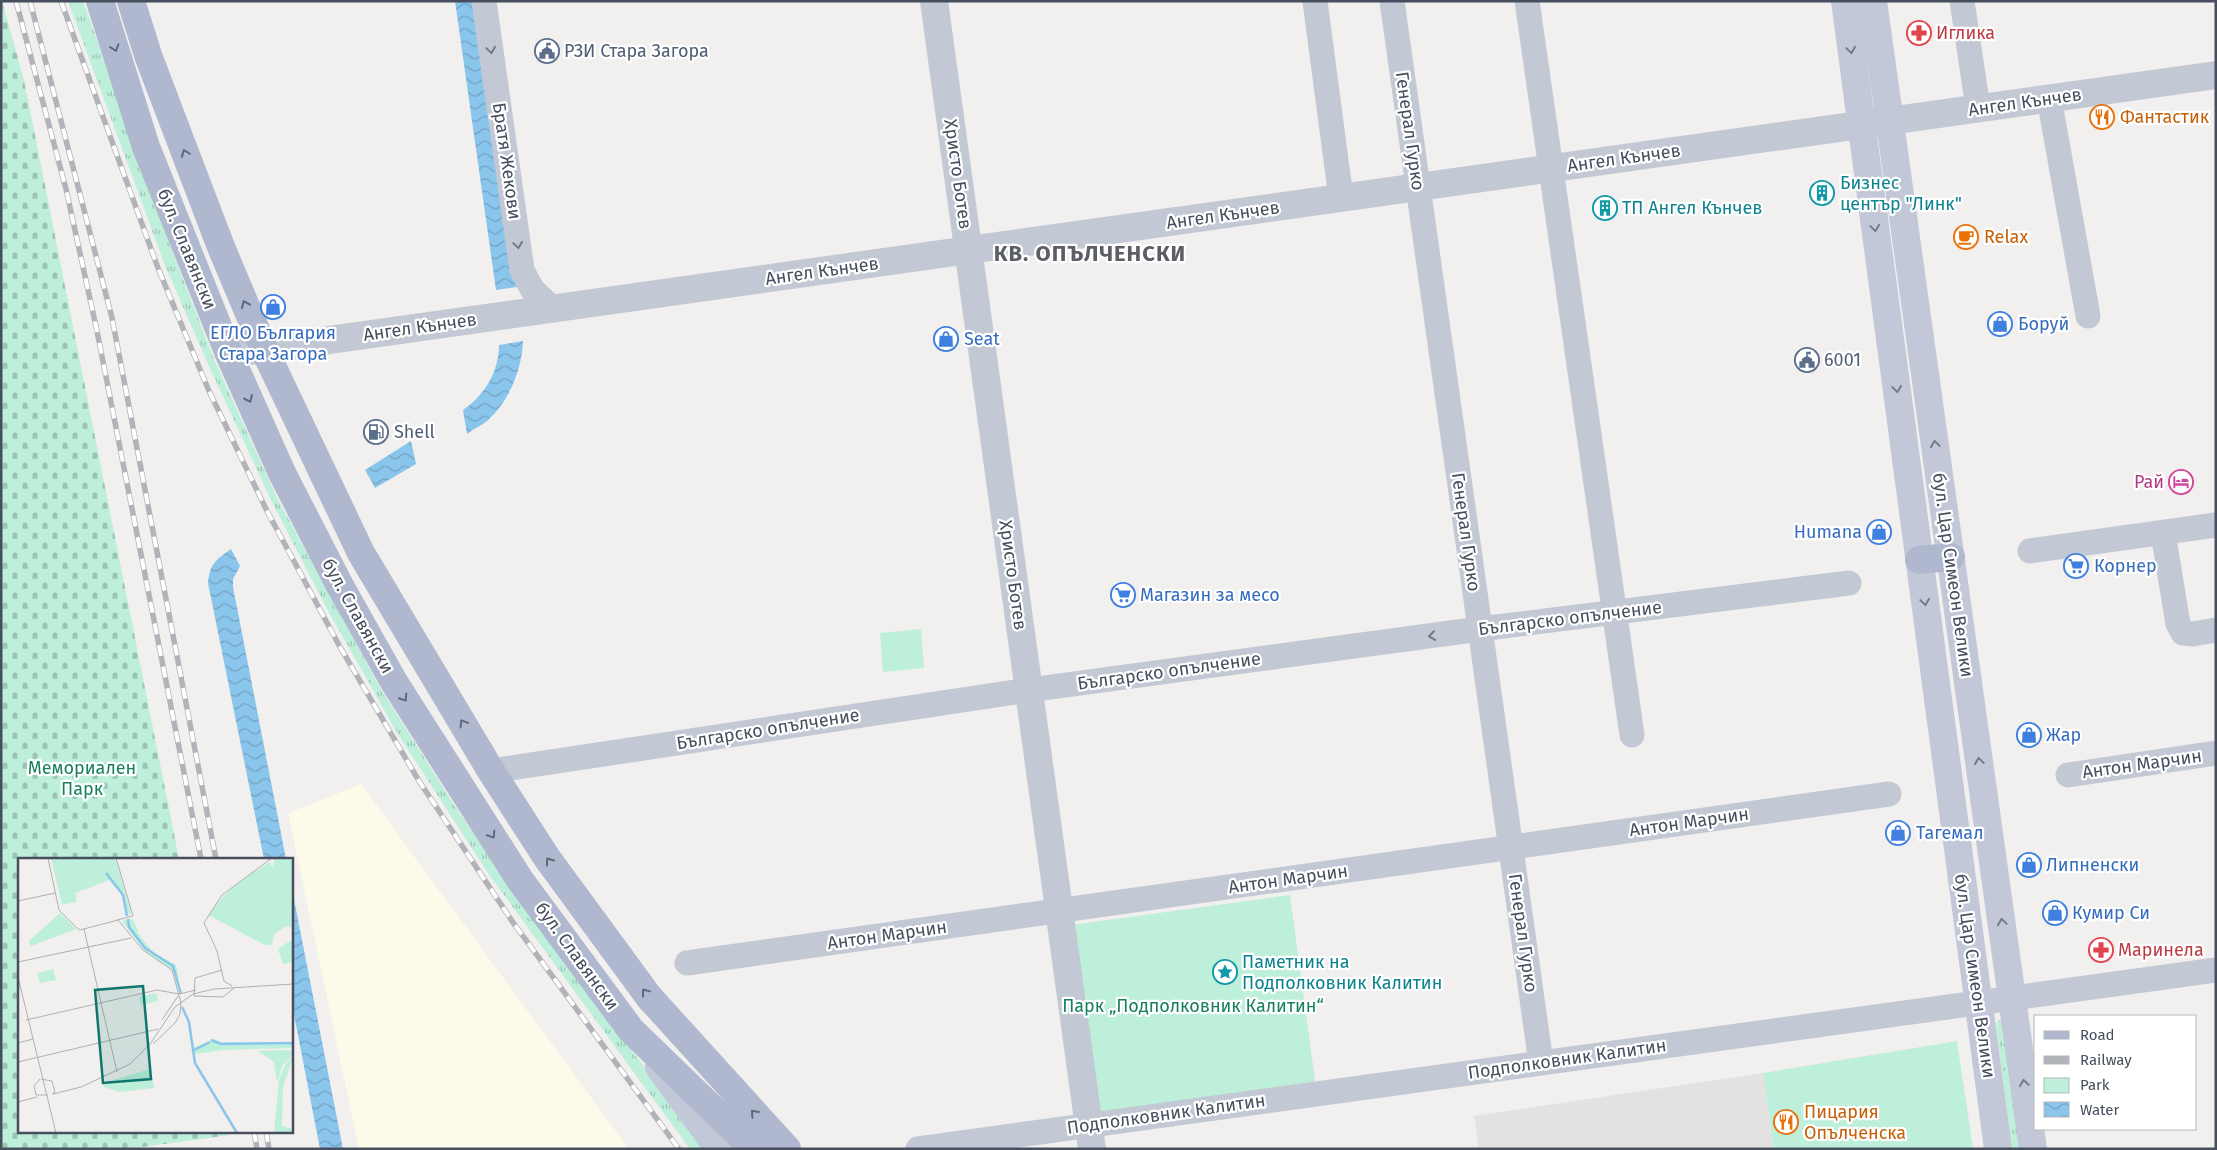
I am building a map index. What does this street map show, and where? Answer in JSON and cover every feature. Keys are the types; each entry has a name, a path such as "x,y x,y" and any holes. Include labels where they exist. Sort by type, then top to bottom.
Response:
{"main road":[{"name":"бул. Славянски","path":"100,1 146,147 229,354 282,473 339,584 394,682 520,880 631,1030 754,1149"},
{"name":"бул. Славянски","path":"131,1 149,58 221,247 264,349 361,553 491,771 547,858 648,997 787,1149"},
{"name":"бул. Цар Симеон Велики","path":"1845,1 1998,1149"},
{"name":"бул. Цар Симеон Велики","path":"1873,1 2033,1149"},
{"path":"1919,560 1950,557"},
{"path":"631,1030 719,1149"}],"street":[{"name":"Братя Жекови","path":"484,1 522,270 532,289 553,309"},
{"name":"Христо Ботев","path":"934,1 1091,1137"},
{"path":"1315,1 1341,198"},
{"name":"Генерал Гурко","path":"1392,1 1541,1063"},
{"path":"1527,1 1616,612 1632,735"},
{"path":"1962,1 1978,108"},
{"name":"Ангел Кънчев","path":"229,354 2216,75"},
{"path":"2049,98 2088,316"},
{"path":"2030,551 2216,526"},
{"path":"2163,533 2178,624 2183,633 2193,634 2216,630"},
{"name":"Българско опълчение","path":"491,771 1029,690 1480,629 1849,583"},
{"name":"Антон Марчин","path":"2068,775 2216,753"},
{"name":"Антон Марчин","path":"687,963 1889,794"},
{"name":"Подполковник Калитин","path":"918,1149 1091,1137 1541,1063 1978,1002 2215,972"}],"shaded area":[{"path":"361,784 629,1149 359,1149 288,813"},
{"path":"1763,1073 1774,1149 1479,1149 1474,1116"}],"green space":[{"name":"Мемориален Парк","path":"2,1 24,80 179,858 18,858 18,1132 230,1132 230,1135 128,1149 1,1149"},
{"path":"68,1 83,1 174,256 214,359 277,498 382,691 460,814 598,1006 707,1149 690,1149 490,876 399,736 327,609 271,500 207,362 164,263"},
{"path":"921,629 924,668 883,672 880,633"},
{"name":"Парк „Подполковник Калитин“","path":"1290,895 1316,1088 1097,1118 1071,925"},
{"path":"1999,1020 2003,1021 2022,1149 2012,1149 1996,1024"},
{"path":"1957,1041 1973,1149 1774,1149 1763,1073"}],"water":[{"path":"455,1 476,1 517,287 496,290"},
{"path":"523,341 517,374 508,395 487,421 467,434 463,410 478,397 489,382 496,364 499,345"},
{"path":"411,441 416,464 375,488 365,470"},
{"path":"231,549 240,566 233,579 233,587 286,858 264,858 208,583 212,566"},
{"path":"292,889 343,1149 320,1149 292,1004"}],"railway":[{"path":"16,1 66,189 97,331 201,858"},
{"path":"30,1 112,318 216,858"},
{"path":"61,1 158,268 209,391 267,511 340,647 419,781 512,921 679,1149"},
{"path":"254,1132 257,1149"},
{"path":"266,1132 269,1149"}],"place":[{"name":"Иглика","path":"1919,33"},
{"name":"РЗИ Стара Загора","path":"547,51"},
{"name":"Фантастик","path":"2102,117"},
{"name":"Бизнес център \"Линк\"","path":"1822,193"},
{"name":"ТП Ангел Кънчев","path":"1605,208"},
{"name":"Relax","path":"1966,237"},
{"name":"ЕГЛО България Стара Загора","path":"273,307"},
{"name":"Боруй","path":"2000,324"},
{"name":"Seat","path":"946,339"},
{"name":"6001","path":"1807,360"},
{"name":"Shell","path":"376,432"},
{"name":"Рай","path":"2181,482"},
{"name":"Humana","path":"1879,532"},
{"name":"Корнер","path":"2076,566"},
{"name":"Магазин за месо","path":"1123,595"},
{"name":"Жар","path":"2029,735"},
{"name":"Тагемал","path":"1898,833"},
{"name":"Липненски","path":"2029,865"},
{"name":"Кумир Си","path":"2055,913"},
{"name":"Маринела","path":"2101,950"},
{"name":"Паметник на Подполковник Калитин","path":"1225,972"},
{"name":"Пицария Опълченска","path":"1786,1122"}],"district":[{"name":"КВ. ОПЪЛЧЕНСКИ","path":"1090,253"}]}
